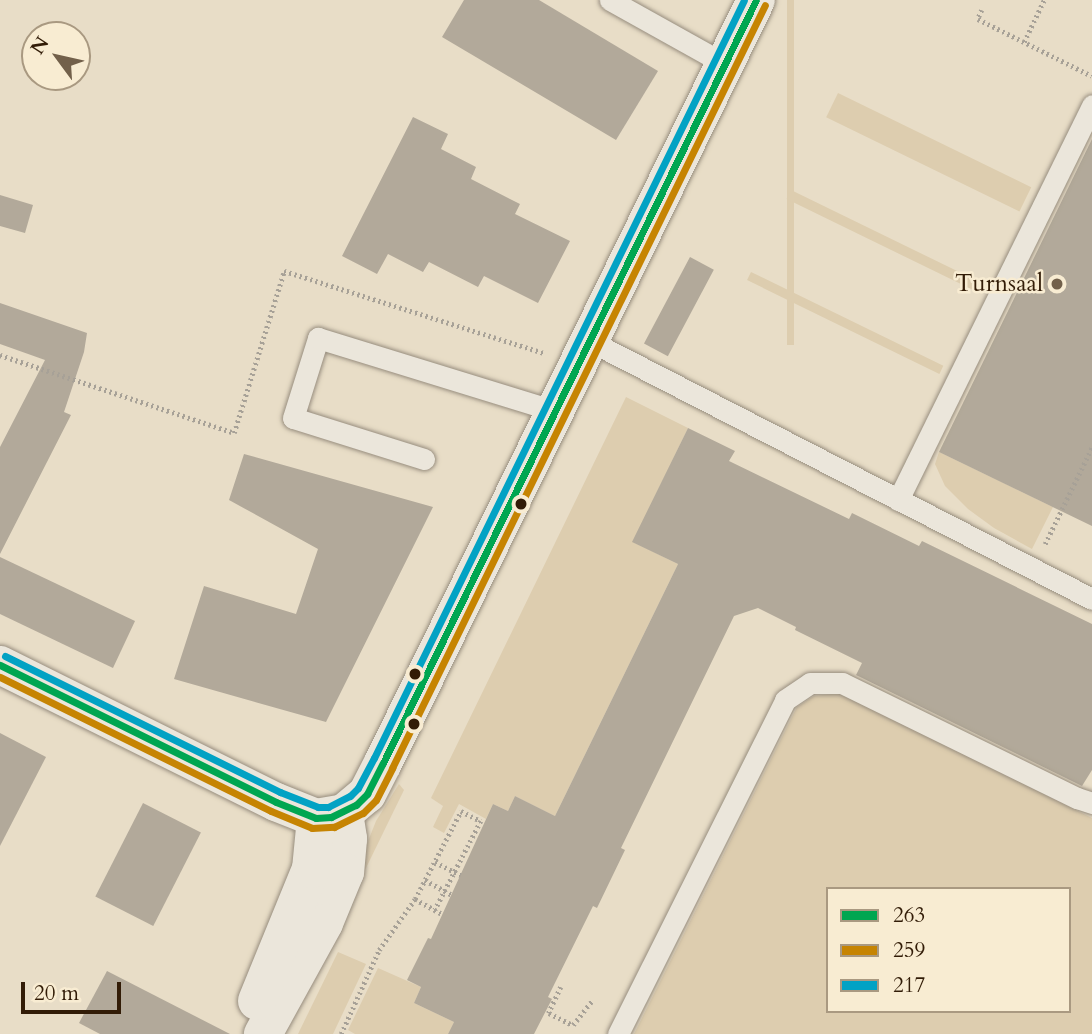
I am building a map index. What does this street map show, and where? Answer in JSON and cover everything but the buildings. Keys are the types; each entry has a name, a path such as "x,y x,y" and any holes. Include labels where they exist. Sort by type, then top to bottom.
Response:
{"street":[{"path":"245,1034 330,816 367,793 383,763 756,0"},
{"path":"0,665 276,802 330,816 348,839 345,872 324,923 263,1034"}],"lane":[{"path":"610,0 725,64"},
{"path":"898,500 1092,105"},
{"path":"424,459 293,418 318,338 555,411"},
{"path":"590,341 1092,599"},
{"path":"618,1034 785,700 810,683 842,683 1077,799 1092,803"}],"path":[{"path":"1024,42 1044,0"},
{"path":"982,10 978,19 1092,76"},
{"path":"1032,570 1092,447"},
{"path":"341,1034 379,950 415,900 461,811 481,821 435,910"},
{"path":"435,862 461,875"},
{"path":"425,880 452,895"},
{"path":"415,900 442,914"},
{"path":"561,987 549,1013 573,1025 592,1001"}],"shaded area":[{"path":"787,0 794,0 794,345 787,345"},
{"path":"838,93 1031,187 1019,212 826,117"},
{"path":"791,190 983,284 979,293 787,199"},
{"path":"751,272 943,366 939,374 747,280"},
{"path":"626,397 688,428 633,542 678,564 555,816 515,796 508,811 493,804 486,819 459,804 444,833 433,827 443,806 431,798"},
{"path":"939,452 1053,507 1032,549 994,528 968,509 945,486 935,464"},
{"path":"840,693 1092,818 1092,1034 634,1034 797,707 814,696"},
{"path":"399,784 404,790 346,909 338,917 376,821"},
{"path":"338,952 366,964 333,1034 298,1034"},
{"path":"378,968 421,987 414,1003 454,1022 448,1034 355,1034 348,1030"}],"transit line":[{"name":"217","path":"5,656 280,792 318,807 328,807 350,796 358,788 374,758 744,0"},
{"name":"263","path":"0,665 276,802 316,818 331,817 356,805 367,794 383,763 756,0"},
{"name":"259","path":"0,677 271,811 312,828 334,827 363,813 376,800 392,768 765,5"}],"place":[{"name":"Turnsaal","path":"1057,284"}]}
